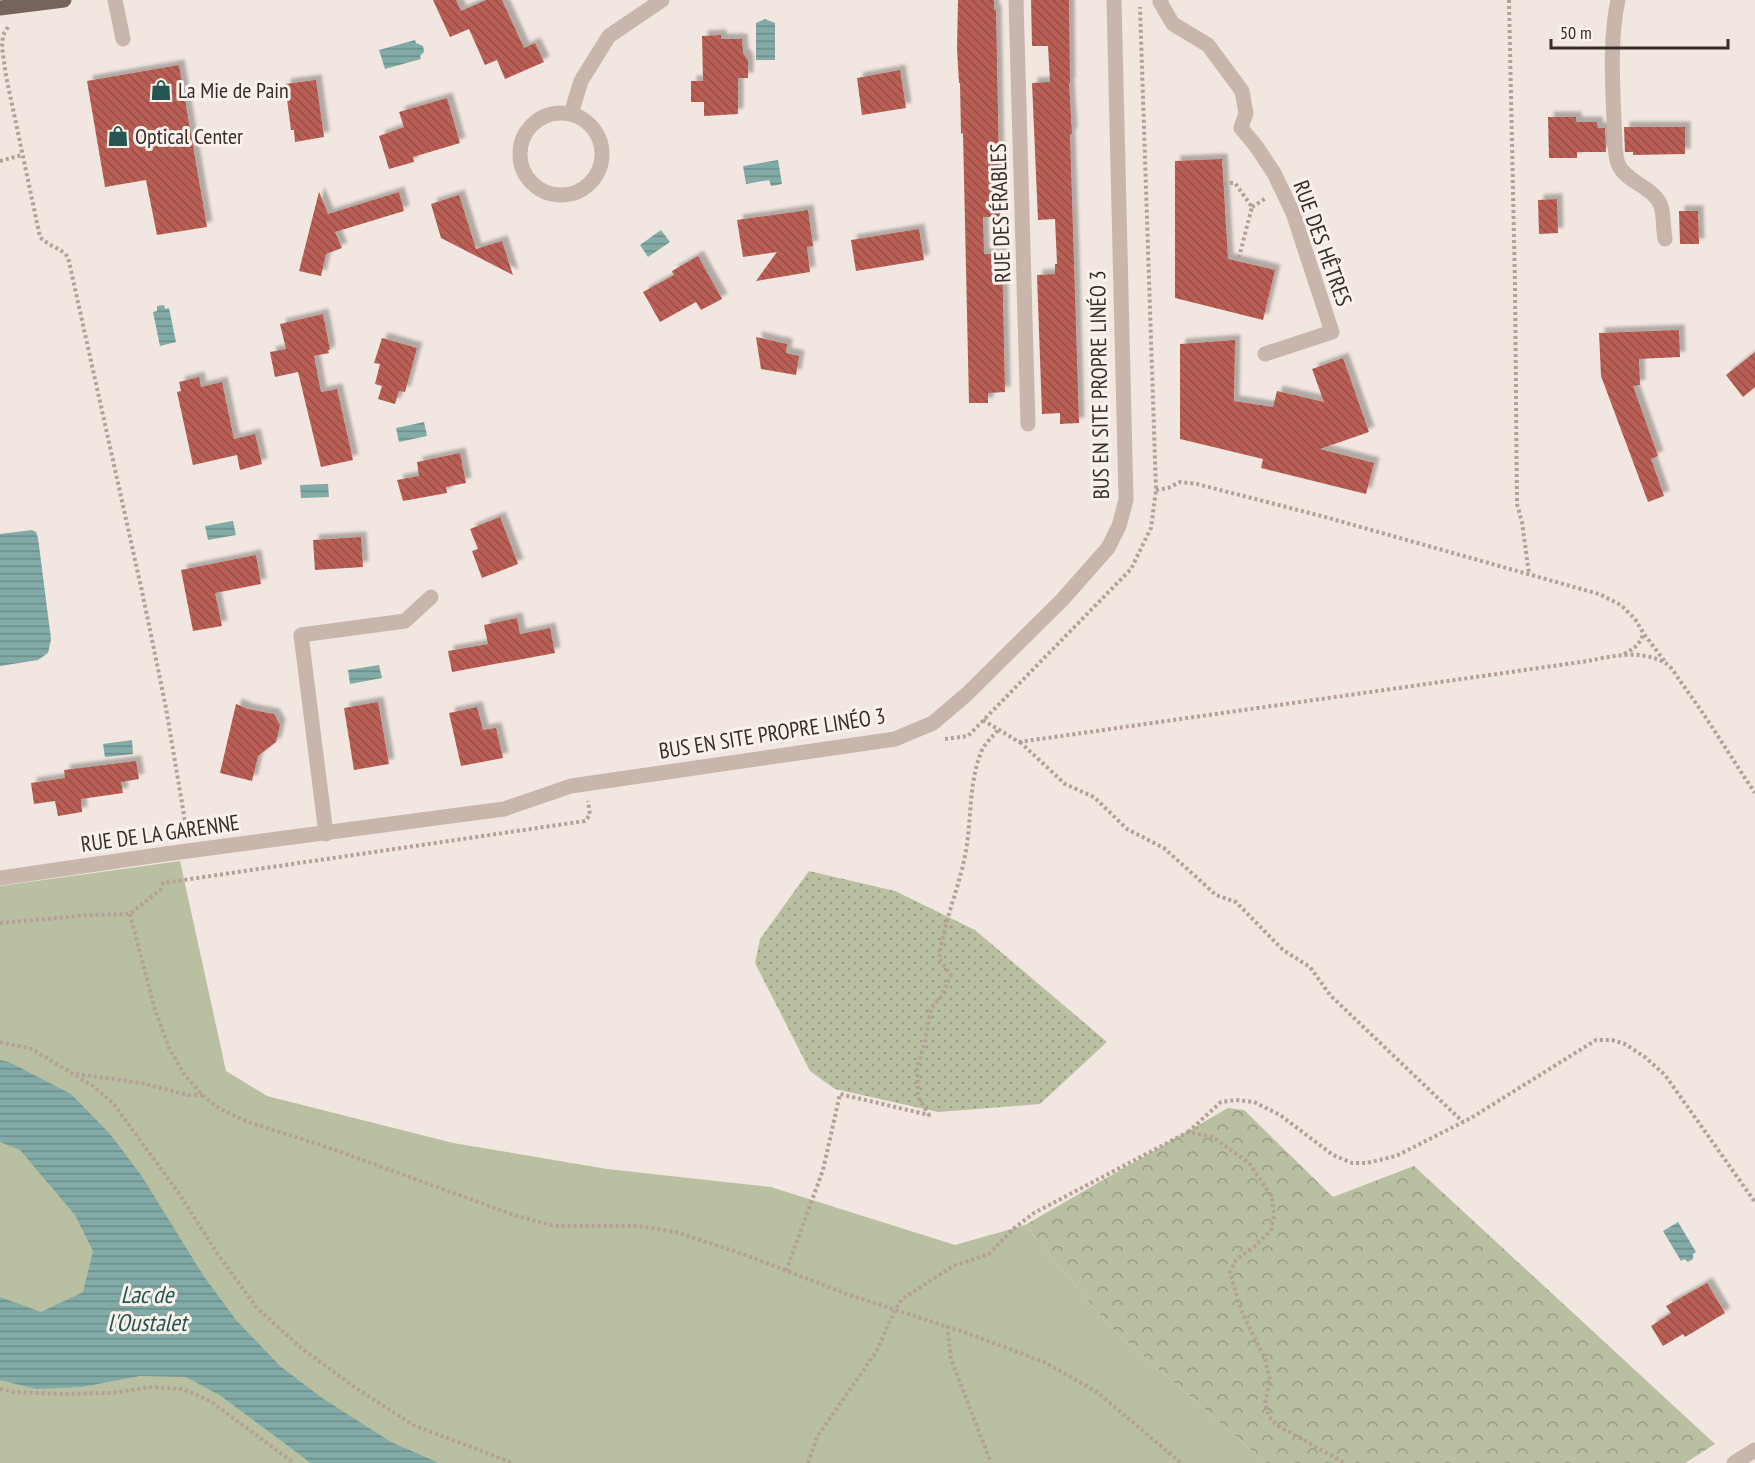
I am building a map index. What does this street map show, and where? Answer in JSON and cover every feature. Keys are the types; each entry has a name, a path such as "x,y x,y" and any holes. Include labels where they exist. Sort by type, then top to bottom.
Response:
{"main road":[{"path":"0,8 64,0"}],"street":[{"path":"115,0 123,39"},
{"path":"571,114 581,81 609,36 662,0"},
{"name":"RUE DES ÉRABLES","path":"1016,0 1028,424"},
{"name":"BUS EN SITE PROPRE LINÉO 3","path":"326,834 504,809 571,786 895,738 933,723 967,694 1062,600 1108,548 1119,526 1126,500 1114,0"},
{"name":"RUE DES HÊTRES","path":"1161,0 1173,24 1208,45 1242,91 1246,113 1241,128 1274,174 1293,213 1332,333 1265,354"},
{"path":"1618,0 1613,48 1617,159 1620,168 1650,192 1661,205 1665,239"},
{"path":"557,113 571,114 583,119 600,139 603,152 602,166 587,188 575,194 561,196 548,194 535,187 526,177 520,164 520,150 524,136 532,125 543,117 557,113"},
{"path":"326,834 301,635 405,621 431,597"},
{"name":"RUE DE LA GARENNE","path":"0,878 326,834"},
{"path":"1734,1463 1755,1450"}],"path":[{"path":"945,739 968,736 1131,568 1151,528 1156,490 1140,0"},
{"path":"1509,0 1517,504 1522,522 1529,574"},
{"path":"18,23 7,28 3,35 2,46 22,155 40,237 44,242 65,252 69,257 166,708 189,851"},
{"path":"0,161 22,155"},
{"path":"1224,183 1235,183 1252,207 1238,261"},
{"path":"1156,490 1168,488 1180,482 1197,484 1529,574 1599,594 1621,605 1635,619 1687,690 1755,794"},
{"path":"1020,742 1623,654 1634,649 1644,634"},
{"path":"1623,654 1650,657 1667,663"},
{"path":"983,720 1020,742 1065,784 1094,797 1127,829 1164,848 1216,895 1236,902 1283,950 1310,967 1330,995 1463,1123"},
{"path":"786,1270 823,1170 840,1094 929,1115 918,1096 917,1067 925,1042 931,1008 940,997 951,975 939,959 941,939 965,856 972,782 983,747 999,729"},
{"path":"0,924 90,915 129,914 160,890 163,883 585,821 590,815 587,797"},
{"path":"129,914 154,1011 169,1048 184,1074 202,1095 220,1109 248,1122 321,1145 517,1216 555,1226 638,1226 676,1232 847,1294 947,1326 1044,1362 1097,1392 1181,1463"},
{"path":"808,1463 817,1437 876,1352 902,1299 953,1266 989,1254 1013,1229 1034,1213 1188,1132 1221,1102 1236,1100 1254,1102 1280,1115 1333,1155 1352,1163 1366,1163 1396,1156 1463,1123 1596,1040 1612,1040 1624,1044 1645,1057 1665,1075 1755,1202"},
{"path":"0,1042 32,1049 93,1086 113,1103 180,1195 219,1256 257,1308 300,1347 353,1386 413,1425 513,1463"},
{"path":"72,1073 141,1083 188,1095 202,1095"},
{"path":"1188,1132 1213,1137 1249,1163 1272,1197 1274,1215 1271,1230 1236,1260 1230,1272 1241,1310 1268,1369 1270,1380 1265,1403 1269,1417 1278,1426 1345,1463"},
{"path":"947,1326 951,1359 991,1463"},
{"path":"0,1389 14,1392 60,1394 112,1393 150,1387 183,1389 210,1401 294,1463"}],"green space":[{"path":"180,861 226,1071 267,1096 453,1143 607,1169 771,1187 955,1245 1025,1225 1110,1327 1266,1463 0,1463 0,886"},
{"path":"809,871 895,891 975,930 1107,1042 1040,1104 938,1112 835,1089 810,1071 755,963 760,939"},
{"path":"1228,1108 1244,1110 1333,1197 1414,1166 1715,1444 1685,1463 1266,1463 1110,1327 1025,1225"}],"water":[{"path":"765,19 775,23 775,60 756,60 756,23"},
{"path":"415,40 423,46 424,52 420,56 421,59 385,69 379,50"},
{"path":"778,160 782,184 771,186 769,180 746,184 743,166"},
{"path":"661,230 670,242 648,257 640,245"},
{"path":"164,305 165,309 169,308 176,342 160,346 153,312 157,311 157,306"},
{"path":"424,422 427,436 399,442 396,428"},
{"path":"328,484 329,497 301,498 300,485"},
{"path":"233,521 236,535 208,540 205,526"},
{"path":"32,530 36,532 38,538 51,639 48,653 38,660 0,666 0,534"},
{"path":"379,665 382,678 350,684 348,670"},
{"path":"132,740 133,754 105,757 103,744"},
{"name":"Lac de l'Oustalet","path":"0,1060 9,1062 71,1094 110,1134 141,1175 203,1275 236,1320 280,1366 322,1398 391,1442 439,1463 311,1463 221,1396 186,1377 140,1376 82,1387 36,1389 0,1380 0,1297 41,1312 83,1292 93,1251 75,1215 20,1150 0,1142"},
{"path":"1678,1222 1696,1252 1693,1254 1693,1259 1688,1262 1684,1259 1681,1261 1663,1231"}],"building":[{"path":"433,0 456,0 461,11 486,0 502,0 524,48 535,43 544,62 505,79 497,60 485,65 469,29 450,37"},
{"path":"958,0 994,0 994,10 996,10 1000,217 983,217 984,254 1002,254 1005,392 988,393 988,403 969,403 963,133 961,134 957,49"},
{"path":"1031,0 1069,0 1069,83 1072,134 1070,134 1079,423 1060,424 1060,413 1042,414 1037,275 1055,274 1055,264 1057,264 1055,219 1038,220 1032,83 1050,82 1048,46 1032,46"},
{"path":"721,35 721,39 742,39 743,53 748,60 748,78 738,78 738,114 704,116 704,102 691,102 691,81 703,81 702,36"},
{"path":"179,65 207,227 157,235 146,180 105,187 87,81"},
{"path":"900,70 906,108 862,115 857,78"},
{"path":"316,80 324,137 295,142 294,130 291,130 285,84"},
{"path":"447,98 460,143 413,157 414,162 389,169 379,136 404,127 399,112"},
{"path":"1548,117 1576,117 1576,122 1597,122 1598,128 1605,128 1606,152 1577,152 1577,158 1549,158"},
{"path":"1624,127 1685,127 1685,154 1633,155 1633,152 1625,152"},
{"path":"1222,159 1228,259 1275,270 1263,320 1175,298 1175,161"},
{"path":"319,192 328,214 399,192 404,211 335,232 342,248 326,254 321,276 299,271"},
{"path":"459,195 476,249 502,241 513,275 441,238 431,204"},
{"path":"1557,199 1558,233 1539,234 1538,200"},
{"path":"808,210 813,246 807,247 810,272 756,281 777,252 743,257 737,220"},
{"path":"1679,211 1698,211 1699,244 1680,244"},
{"path":"919,229 924,260 856,271 851,240"},
{"path":"698,256 722,299 701,310 696,302 660,322 643,292 674,275 672,271"},
{"path":"323,314 330,350 328,350 329,353 314,356 321,392 337,389 353,460 321,467 298,372 275,377 270,352 286,349 280,324"},
{"path":"1679,330 1680,357 1639,359 1640,385 1633,386 1658,456 1651,459 1664,496 1648,502 1601,376 1599,333"},
{"path":"756,337 787,344 786,353 799,356 796,375 761,369"},
{"path":"382,338 417,348 405,392 399,391 395,404 378,399 382,386 375,384 380,364 374,363"},
{"path":"1235,340 1234,401 1273,407 1277,391 1324,402 1312,369 1343,358 1369,432 1320,449 1374,463 1366,494 1261,468 1263,459 1180,439 1180,344"},
{"path":"1755,352 1755,387 1743,397 1726,375"},
{"path":"199,377 201,387 222,382 234,439 255,434 262,464 240,470 237,455 193,465 177,392 181,391 179,382"},
{"path":"460,453 466,483 446,487 447,493 403,501 397,480 419,476 417,462"},
{"path":"500,517 518,564 482,578 472,551 478,549 470,529"},
{"path":"361,537 363,567 315,570 313,540"},
{"path":"256,555 261,584 215,593 222,626 193,631 181,570"},
{"path":"517,618 520,634 550,628 555,653 452,672 448,651 488,644 484,625"},
{"path":"378,702 389,764 354,770 344,708"},
{"path":"236,704 274,714 280,725 276,742 258,756 252,781 220,773"},
{"path":"477,707 483,730 496,728 503,758 461,766 449,713"},
{"path":"136,761 139,779 121,782 123,793 81,799 82,812 58,816 55,801 34,804 31,783 65,778 64,770"},
{"path":"1707,1283 1725,1313 1685,1337 1683,1334 1663,1346 1651,1326 1671,1313 1666,1306"}],"place":[{"name":"La Mie de Pain","path":"161,90"},
{"name":"Optical Center","path":"118,136"}]}
